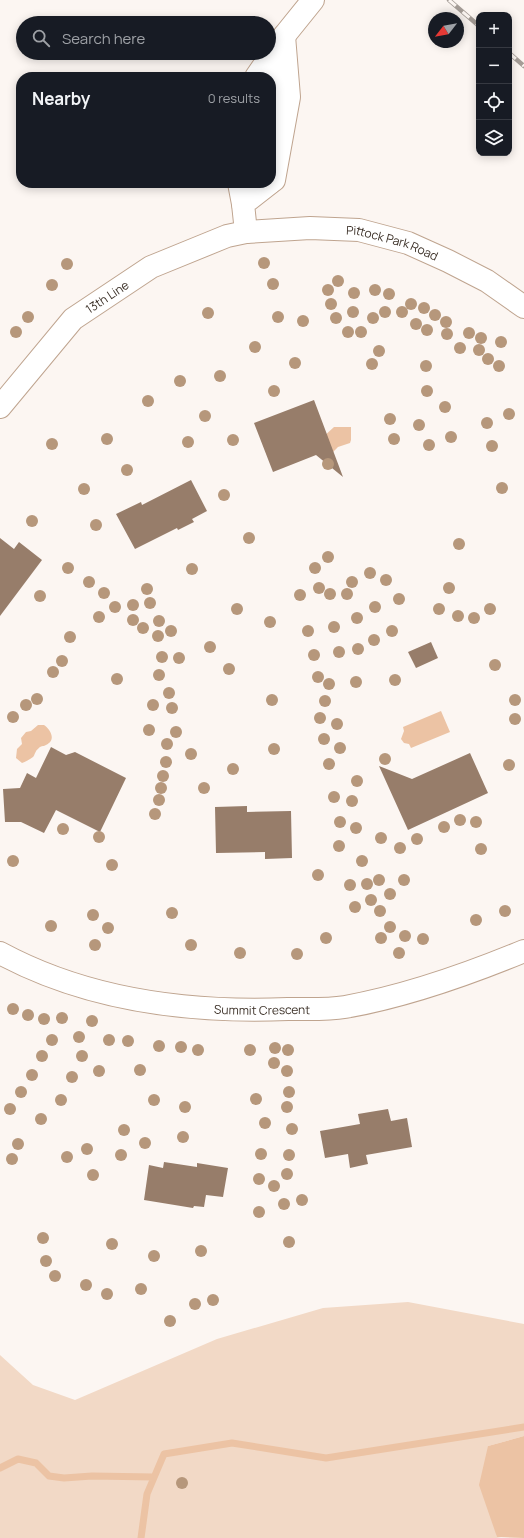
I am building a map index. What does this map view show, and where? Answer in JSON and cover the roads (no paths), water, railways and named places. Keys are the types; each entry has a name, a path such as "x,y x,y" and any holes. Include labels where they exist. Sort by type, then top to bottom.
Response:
{"main road":[{"path":"276,48 310,3"},
{"path":"276,82 284,36"},
{"path":"276,170 290,97 284,36"},
{"path":"259,72 268,60"},
{"path":"246,232 256,188"},
{"name":"Pittock Park Road","path":"246,232 310,228 359,230 401,241 448,260 487,281 524,307"},
{"name":"13th Line","path":"0,407 73,319 151,267 227,236 246,232"},
{"name":"Summit Crescent","path":"0,953 69,983 137,1000 175,1006 227,1010 263,1010 343,1007 384,998 426,988 524,951"}],"waterway":[{"path":"141,1538 147,1494 164,1454 232,1443 326,1458 524,1427"},
{"path":"0,1468 18,1459 36,1463 49,1476 64,1478 92,1476 154,1477"}],"railway":[{"path":"449,0 476,23"},
{"path":"512,56 524,66"}]}
